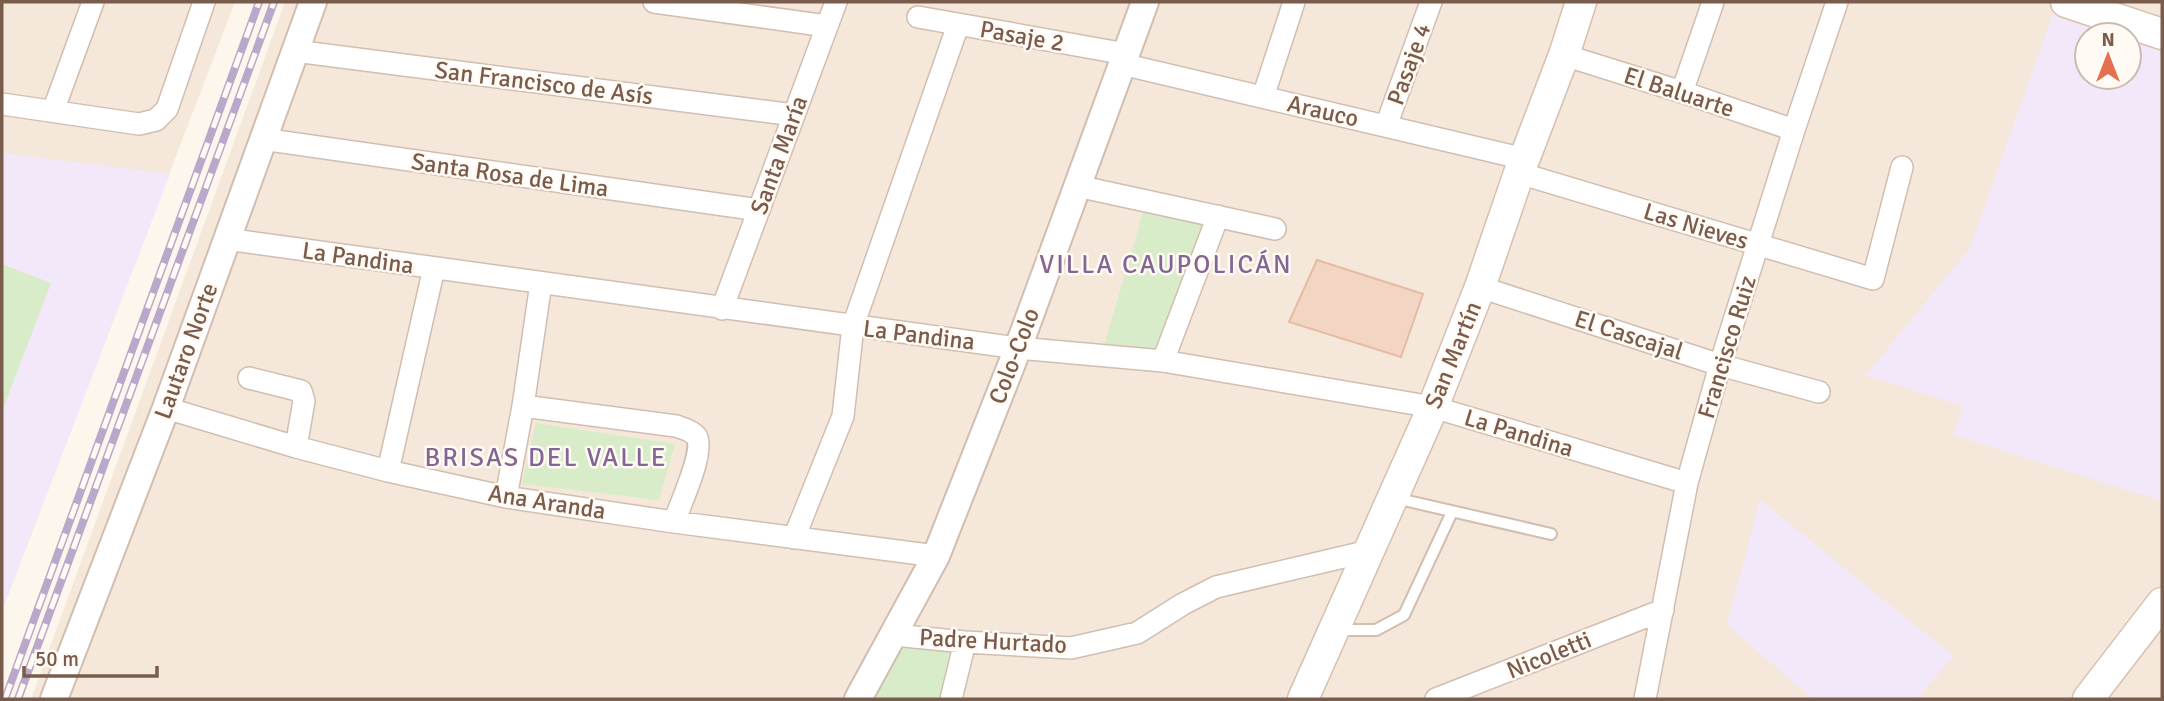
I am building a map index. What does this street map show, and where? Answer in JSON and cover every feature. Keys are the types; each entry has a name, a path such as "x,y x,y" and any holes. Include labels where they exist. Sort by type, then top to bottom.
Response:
{"main road":[{"name":"San Martín","path":"1303,699 1433,407 1480,287 1581,2"},
{"path":"2066,2 2162,34"},
{"path":"2088,699 2161,608"}],"street":[{"path":"53,111 93,2"},
{"path":"2,104 139,124 156,120 167,109 204,2"},
{"name":"Lautaro Norte","path":"54,699 166,408 313,2"},
{"path":"654,2 827,26"},
{"name":"Santa María","path":"722,309 836,2"},
{"name":"Colo-Colo","path":"858,699 936,556 1018,348 1145,2"},
{"path":"1263,97 1294,2"},
{"name":"Pasaje 4","path":"1386,126 1431,2"},
{"path":"1682,92 1713,2"},
{"name":"Francisco Ruiz","path":"1645,699 1687,483 1720,365 1837,2"},
{"name":"Pasaje 2","path":"918,17 1124,59"},
{"path":"794,538 843,416 853,326 958,24"},
{"name":"San Francisco de Asís","path":"295,51 794,115"},
{"name":"El Baluarte","path":"1564,55 1794,130"},
{"name":"Arauco","path":"1124,59 1263,97 1386,126 1522,166"},
{"name":"Santa Rosa de Lima","path":"262,139 758,211"},
{"name":"Las Nieves","path":"1522,166 1759,245 1873,279 1902,167"},
{"path":"1077,186 1275,229"},
{"path":"1163,361 1218,216"},
{"name":"La Pandina","path":"226,239 1018,348 1163,361 1433,407 1687,483"},
{"path":"388,471 435,268"},
{"path":"506,497 541,283"},
{"name":"El Cascajal","path":"1480,287 1720,365 1819,392"},
{"path":"249,378 301,391 304,401 296,447"},
{"path":"523,405 676,425 690,431 700,444 674,522"},
{"name":"Ana Aranda","path":"166,408 296,447 506,497 936,556"},
{"name":"Padre Hurtado","path":"894,635 965,642 1071,648 1085,646 1137,634 1183,604 1216,587 1369,551"},
{"name":"Nicoletti","path":"1436,699 1662,610"},
{"path":"951,699 965,642"}],"lane":[{"path":"1393,498 1551,534"},
{"path":"1334,630 1376,630 1404,615 1452,512"}],"shaded area":[{"path":"2,2 235,2 2,611"},
{"path":"285,2 2162,2 2162,699 31,699"},
{"path":"2054,11 2084,21 2073,21 2073,91 2143,91 2143,40 2162,46 2162,501 1953,435 1963,406 1866,375 1970,248"},
{"path":"2,153 170,174 2,611"},
{"path":"1760,500 1953,656 1917,699 1813,699 1727,625"}],"green space":[{"path":"1143,213 1204,224 1160,351 1104,345"},
{"path":"2,264 51,283 2,412"},
{"path":"536,423 675,444 659,500 522,484"},
{"path":"891,639 958,644 944,699 851,699"}],"building":[{"path":"1317,260 1423,294 1401,357 1289,322"}],"railway":[{"path":"5,699 259,2"},
{"path":"18,699 274,2"}],"district":[{"name":"VILLA CAUPOLICÁN","path":"1166,264"},
{"name":"BRISAS DEL VALLE","path":"546,457"}]}
